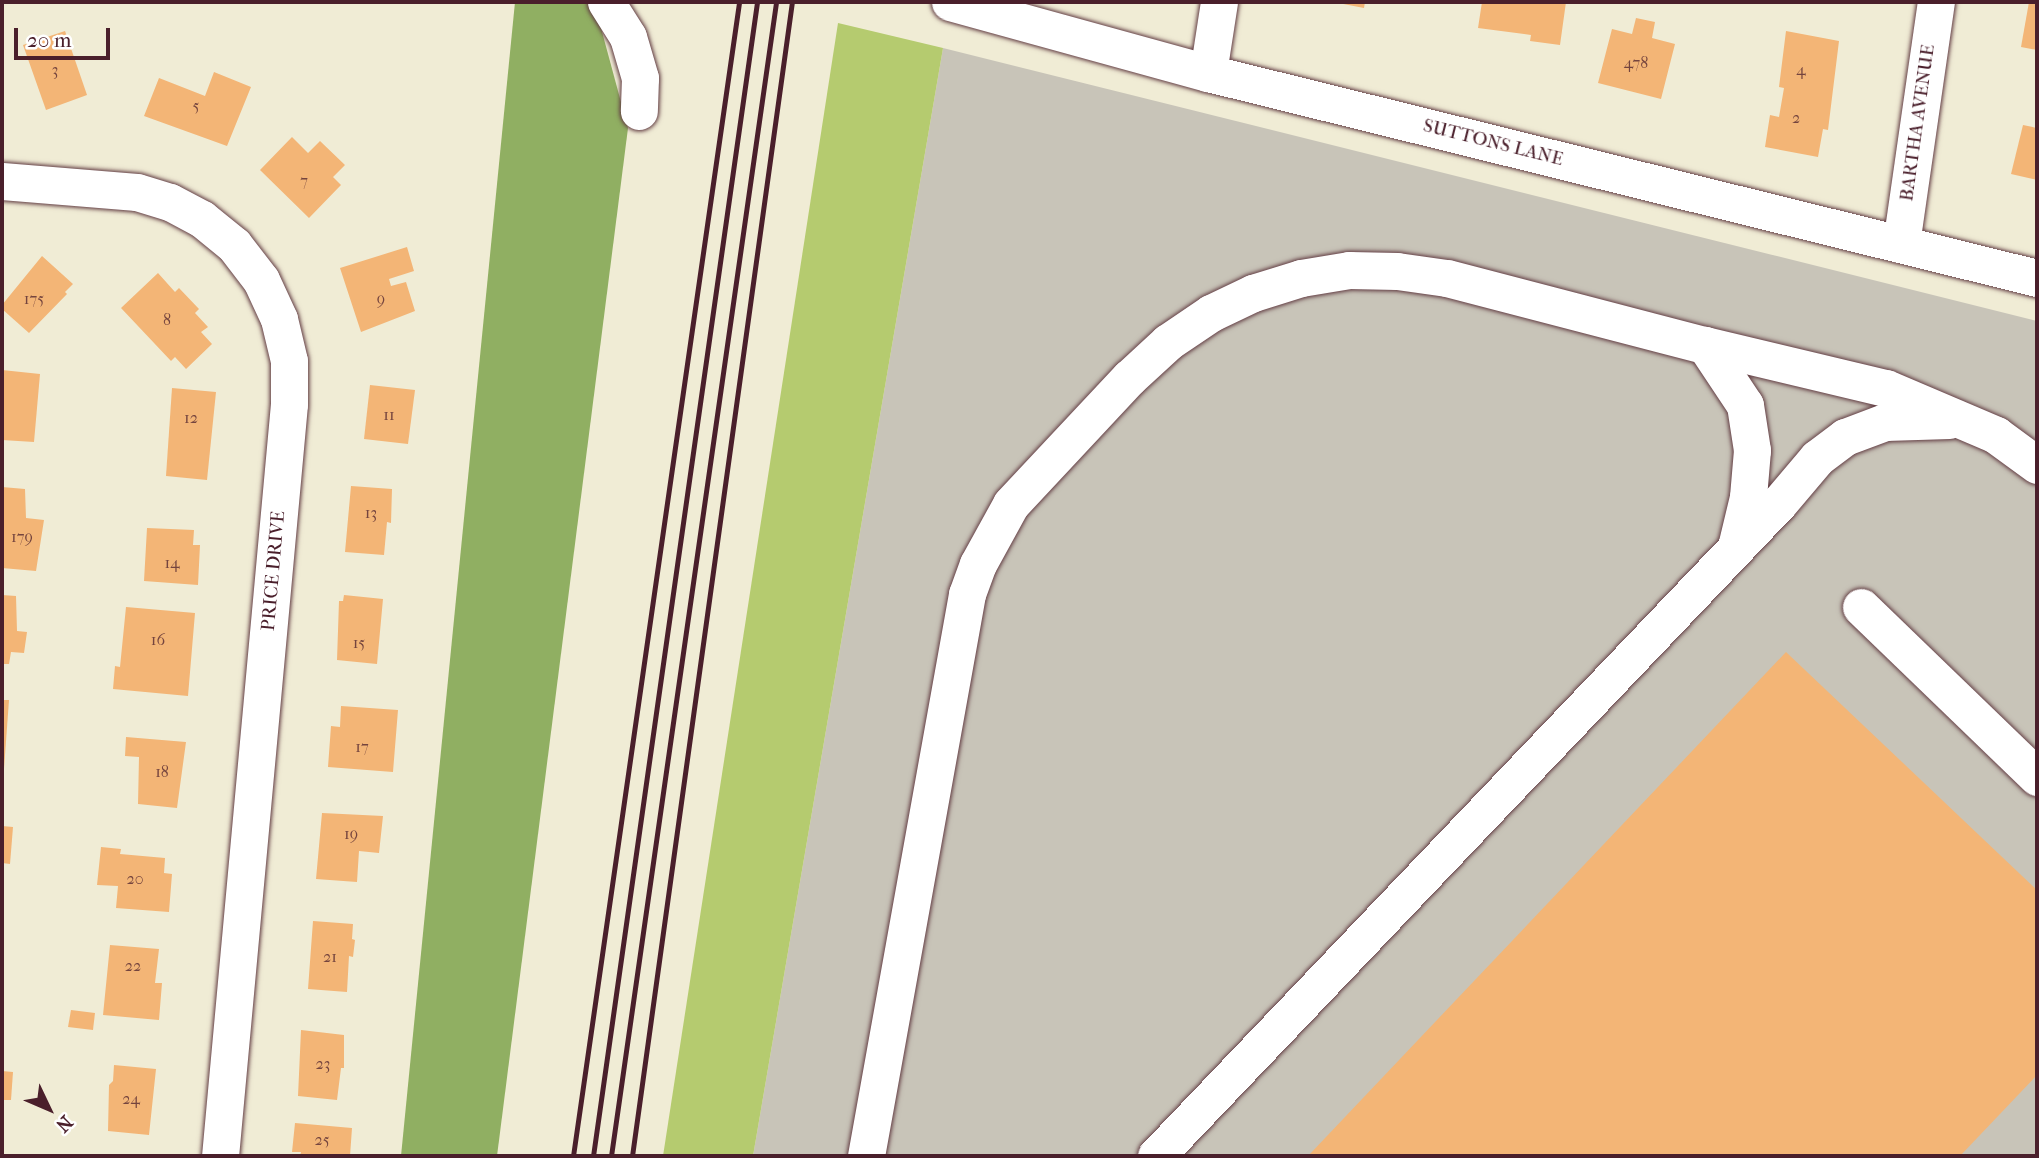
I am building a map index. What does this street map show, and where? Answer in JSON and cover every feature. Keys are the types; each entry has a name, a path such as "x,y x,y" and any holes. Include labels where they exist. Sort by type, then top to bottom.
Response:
{"street":[{"path":"606,2 628,37 640,78 639,111"},
{"name":"SUTTONS LANE","path":"950,2 1208,73 2037,278"},
{"path":"1208,73 1219,2"},
{"name":"BARTHA AVENUE","path":"1901,244 1936,2"},
{"name":"PRICE DRIVE","path":"2,181 137,192 170,202 202,219 234,245 261,280 279,319 289,361 289,404 220,1156"},
{"path":"866,1156 967,594 992,534 1011,504 1129,378 1168,342 1211,313 1253,293 1289,282 1349,270 1397,271 1447,278 1705,345 1886,388 1996,435 2037,465"},
{"path":"1705,345 1745,405 1752,450 1748,497 1735,549"},
{"path":"1156,1156 1735,549 1817,458 1845,437 1885,422 1961,420"},
{"path":"1861,607 2037,778"}],"shaded area":[{"path":"943,48 2037,321 2037,1156 753,1156"}],"green space":[{"path":"515,2 588,2 601,28 628,128 497,1156 401,1156"},
{"path":"838,23 943,48 753,1156 663,1156"}],"building":[{"path":"1333,2 1365,2 1364,8"},
{"path":"1482,2 1566,2 1560,45 1530,41 1531,35 1478,28"},
{"path":"2029,2 2037,2 2037,50 2021,47"},
{"path":"1636,18 1655,22 1652,38 1675,44 1661,99 1598,83 1612,29 1632,34"},
{"path":"65,31 87,95 46,110 23,45"},
{"path":"1786,31 1839,41 1828,130 1823,129 1818,157 1765,147 1770,115 1779,117 1784,88 1779,87"},
{"path":"214,72 251,87 227,146 144,116 159,78 205,96"},
{"path":"2023,125 2037,128 2037,180 2011,174"},
{"path":"292,137 308,153 320,141 345,165 333,177 341,185 309,218 260,170"},
{"path":"407,247 414,271 389,279 391,286 406,282 415,311 361,332 340,268"},
{"path":"42,256 73,284 65,292 67,294 29,333 2,309 2,305"},
{"path":"158,273 175,292 179,288 199,309 195,313 208,327 201,332 212,344 186,369 175,357 171,361 121,308"},
{"path":"2,370 40,374 34,442 2,440"},
{"path":"370,385 415,390 408,444 364,439"},
{"path":"172,388 216,392 207,480 166,476"},
{"path":"351,486 392,489 391,523 387,522 384,555 345,552"},
{"path":"2,487 25,489 26,518 44,520 36,571 2,568"},
{"path":"147,528 194,530 193,545 200,545 198,585 144,581"},
{"path":"2,595 16,596 17,631 27,632 24,653 11,652 9,664 2,664"},
{"path":"344,595 383,599 377,664 337,660 339,601 343,601"},
{"path":"126,607 195,613 188,696 113,689 115,666 120,667"},
{"path":"1786,652 2037,890 2037,1075 1960,1156 1308,1156"},
{"path":"2,700 9,700 4,769 2,769"},
{"path":"341,706 398,710 393,772 328,767 331,726 340,727"},
{"path":"126,737 186,742 177,808 138,804 139,757 125,756"},
{"path":"322,813 383,816 379,853 359,851 357,882 316,879"},
{"path":"2,826 13,827 10,864 2,863"},
{"path":"101,847 121,849 120,854 165,858 164,873 172,874 169,912 116,908 118,886 97,885"},
{"path":"313,921 353,924 352,939 355,940 353,957 349,956 347,992 308,989"},
{"path":"110,945 159,949 155,983 162,983 159,1020 103,1015"},
{"path":"71,1010 95,1013 93,1030 68,1027"},
{"path":"301,1030 344,1035 344,1068 341,1068 337,1100 298,1096"},
{"path":"114,1065 156,1069 149,1135 108,1131 109,1085 113,1081"},
{"path":"2,1071 13,1072 11,1100 2,1100"},
{"path":"295,1123 352,1128 350,1156 300,1156 301,1152 292,1152"}],"railway":[{"path":"573,1156 739,2"},
{"path":"593,1156 757,2"},
{"path":"611,1156 776,2"},
{"path":"632,1156 792,2"}]}
